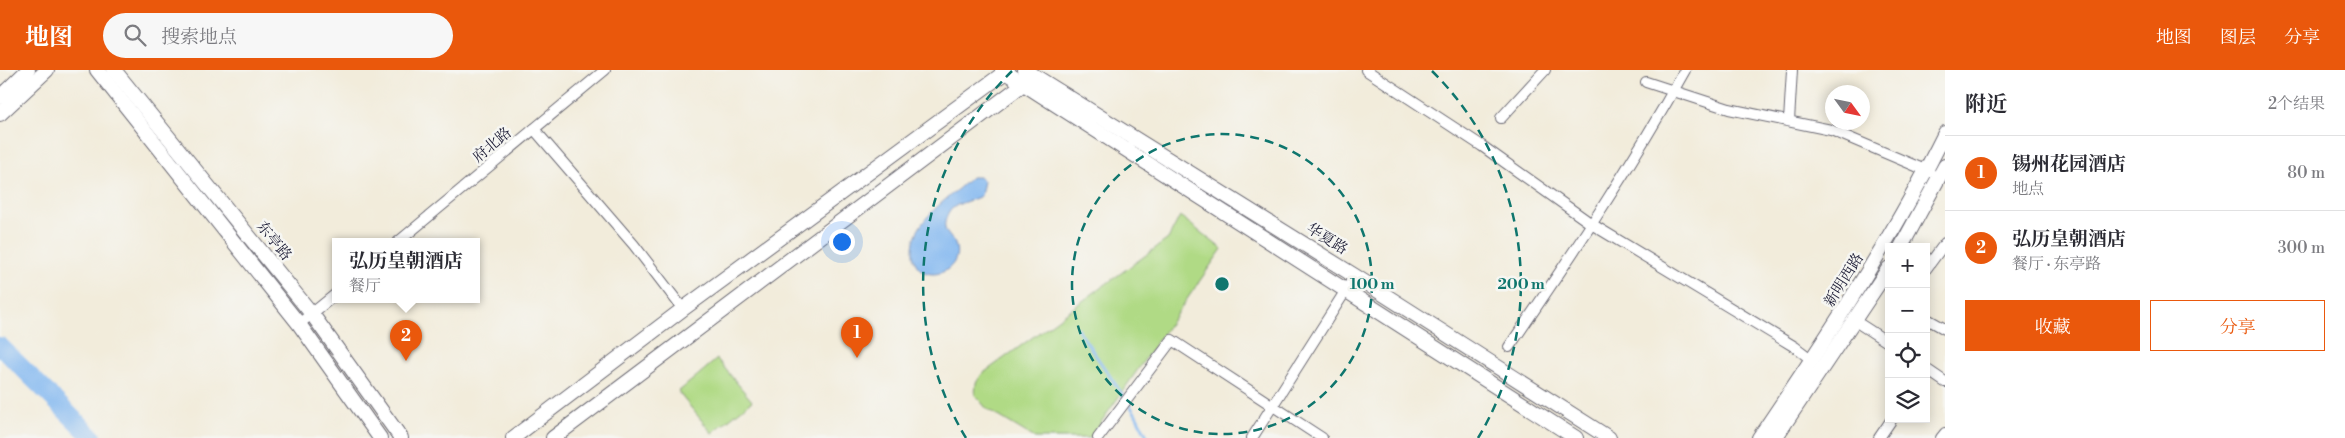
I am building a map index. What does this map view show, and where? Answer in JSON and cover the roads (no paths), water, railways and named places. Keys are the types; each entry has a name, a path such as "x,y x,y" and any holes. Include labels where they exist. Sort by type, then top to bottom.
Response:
{"main road":[{"path":"0,97 28,70"},
{"path":"0,114 46,70"},
{"path":"97,70 299,324 380,438"},
{"name":"东亭路","path":"114,70 312,314 401,438"},
{"path":"513,438 683,309 1006,71"},
{"name":"华夏路","path":"1006,71 1030,75 1355,276 1609,438"},
{"path":"553,438 1030,75"},
{"name":"华夏路","path":"1030,75 1346,290 1576,438"},
{"name":"新明西路","path":"1759,438 1812,360 1879,255 1945,133"},
{"path":"1903,243 1943,174"},
{"name":"新明西路","path":"1775,438 1885,274"}],"street":[{"name":"府北路","path":"403,238 605,70"},
{"path":"1366,70 1482,146 1593,225 1795,347 1812,360"},
{"path":"1501,118 1545,70"},
{"path":"1509,347 1593,225 1641,148 1685,70"},
{"path":"1789,121 1792,70"},
{"path":"1646,82 1729,109 1831,130 1926,171 1943,174"},
{"path":"534,129 634,246 683,309"},
{"path":"1930,264 1945,244"},
{"path":"1252,438 1355,276"},
{"path":"299,324 332,297"},
{"path":"1855,321 1885,340"},
{"path":"1930,321 1945,329"},
{"path":"1098,438 1172,340 1322,438"},
{"path":"1930,372 1945,382"},
{"path":"1879,438 1889,423"},
{"path":"1941,438 1945,432"}],"water":[{"path":"971,177 979,177 984,181 981,196 954,207 948,214 945,222 946,230 955,244 956,258 949,268 943,272 931,274 924,272 917,266 913,256 914,241 918,230 934,210"}],"waterway":[{"path":"1077,328 1135,413 1148,438"},
{"path":"0,346 93,438"}],"place":[{"name":"锡州花园酒店","path":"857,358"},
{"name":"弘历皇朝酒店","path":"406,361"}]}
